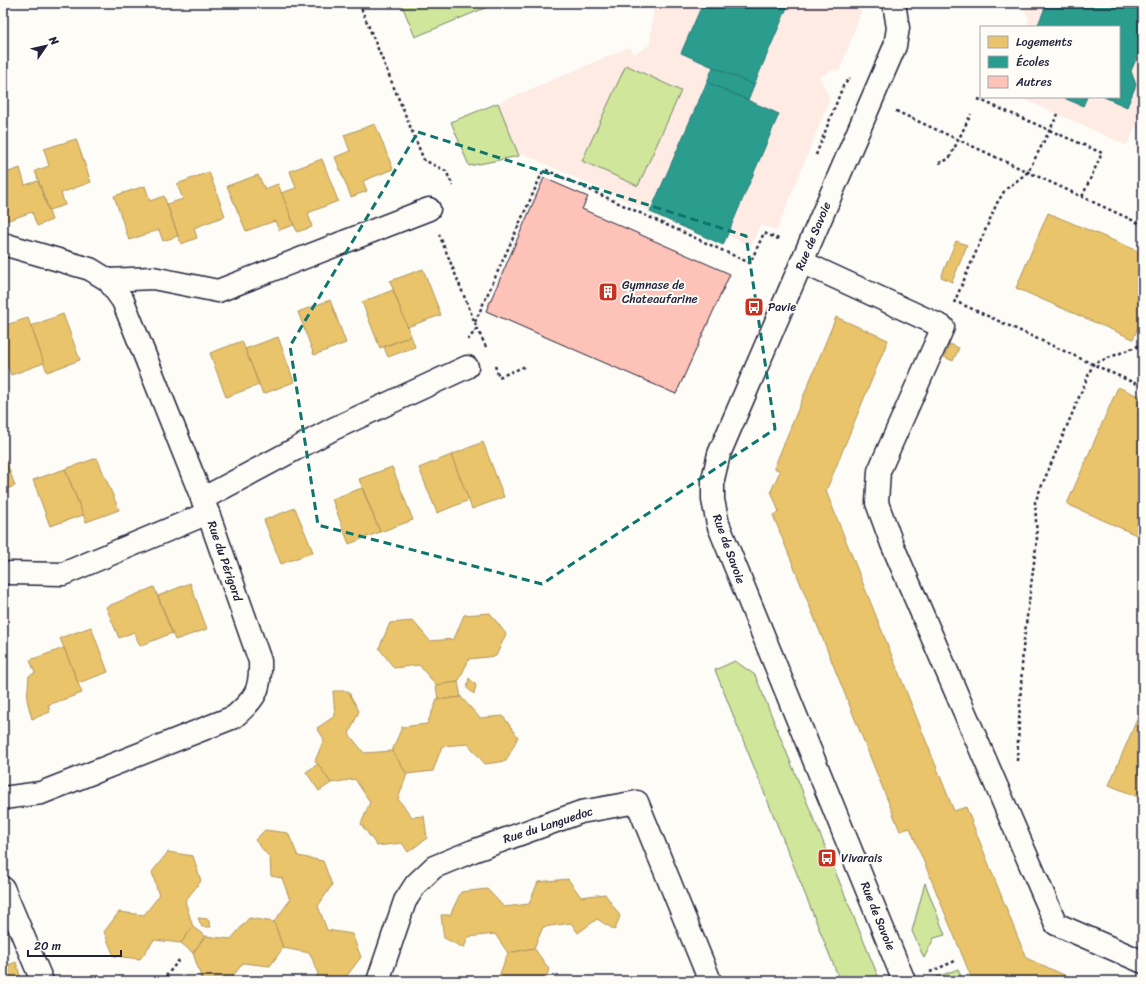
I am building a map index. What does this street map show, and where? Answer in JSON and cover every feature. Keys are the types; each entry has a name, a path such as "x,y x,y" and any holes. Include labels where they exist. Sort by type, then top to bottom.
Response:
{"street":[{"name":"Rue de Savoie","path":"894,3 898,28 895,46 718,454 713,479 713,500 718,524 747,598 904,981"},
{"path":"108,280 153,278 218,291 429,209"},
{"name":"Rue du Périgord","path":"3,244 90,269 108,280 122,301 205,506 260,661 260,681 249,704 234,717 48,790 3,798"},
{"path":"802,262 943,327 879,471 877,503 892,544 1056,924 1143,962"},
{"path":"10,572 63,574 205,506 333,430 466,367"},
{"name":"Rue du Languedoc","path":"378,981 405,900 416,884 434,867 473,851 581,812 637,802 710,981"},
{"path":"3,888 42,981"}],"path":[{"path":"359,3 424,160 446,171 453,186"},
{"path":"978,99 1102,153 1082,197"},
{"path":"890,108 1143,225"},
{"path":"939,163 949,160 971,114"},
{"path":"943,327 997,203 1005,190 1028,172 1039,147 1051,130 1058,114"},
{"path":"475,322 545,170 750,263 764,233 782,241"},
{"path":"429,209 477,328 468,339 464,351 466,367"},
{"path":"955,301 1143,387"},
{"path":"1017,761 1023,648 1037,539 1035,502 1093,364 1141,345 1143,337"},
{"path":"499,377 526,366"},
{"path":"162,981 180,959"},
{"path":"926,974 955,961"}],"highlighted area":[{"path":"418,132 746,236 775,429 542,584 318,525 290,346"}],"shaded area":[{"path":"654,3 858,3 861,12 840,70 830,71 819,77 830,98 777,230 760,225 751,246 727,235 723,245 524,154 519,156 498,103 630,47 634,54 650,45"},
{"path":"1022,3 1143,3 1143,110 1127,145 1021,98 1120,98 1120,26 1026,26 1029,20"}],"green space":[{"path":"401,3 497,3 415,37"},
{"path":"626,65 681,91 638,186 582,161"},
{"path":"498,103 519,156 469,166 451,122"},
{"path":"735,661 755,675 880,981 840,981 715,670"},
{"path":"925,883 945,935 934,938 924,958 912,931"},
{"path":"958,969 963,981 933,981 932,979"}],"building: Logements":[{"path":"375,124 393,169 363,181 367,191 351,197 335,157 350,151 344,135"},
{"path":"76,139 91,182 61,193 65,205 49,210 35,171 49,166 44,149"},
{"path":"322,159 338,201 308,213 312,227 297,232 281,193 296,188 290,171"},
{"path":"20,168 25,185 38,181 52,220 37,226 32,212 3,222 3,174"},
{"path":"209,172 225,216 194,228 197,238 181,244 167,204 183,199 177,184"},
{"path":"258,175 265,189 278,184 294,225 279,230 275,221 246,231 227,186"},
{"path":"145,186 150,201 164,196 178,236 163,241 159,230 129,240 114,196"},
{"path":"1048,213 1143,253 1143,317 1133,339 1016,288"},
{"path":"956,241 967,245 952,282 941,277"},
{"path":"423,269 441,315 407,327 390,281"},
{"path":"393,290 411,336 380,348 362,302"},
{"path":"330,300 346,343 314,355 298,312"},
{"path":"63,314 80,360 47,372 31,326"},
{"path":"836,317 888,340 826,491 954,811 966,807 1026,958 1078,981 979,981 978,978 972,979 910,828 900,831 773,515 779,512 771,491 780,471 774,468"},
{"path":"28,318 44,363 11,375 3,352 3,326"},
{"path":"411,336 415,347 388,357 384,347"},
{"path":"278,337 294,382 263,394 245,349"},
{"path":"242,341 259,385 226,397 210,353"},
{"path":"950,344 959,348 953,361 944,357"},
{"path":"1118,387 1143,398 1143,538 1067,504"},
{"path":"483,442 504,497 472,509 451,455"},
{"path":"3,452 15,486 3,490"},
{"path":"451,455 469,500 437,513 419,468"},
{"path":"97,458 119,510 86,522 65,469"},
{"path":"392,467 413,520 380,532 359,479"},
{"path":"65,469 83,515 50,526 33,480"},
{"path":"362,488 380,532 349,544 332,499"},
{"path":"295,508 313,552 281,564 264,520"},
{"path":"190,583 207,629 175,640 158,596"},
{"path":"154,587 172,633 140,646 134,632 119,638 106,607"},
{"path":"490,613 506,634 496,656 469,659 458,682 436,685 419,665 394,668 379,648 390,623 413,621 430,641 454,639 464,615"},
{"path":"91,627 108,672 78,683 60,638"},
{"path":"64,648 82,693 48,705 50,712 32,719 27,700 29,676 35,673 30,660"},
{"path":"469,678 476,685 474,694 467,688"},
{"path":"458,682 461,697 438,700 436,685"},
{"path":"333,691 348,691 359,711 349,734 364,753 392,751 407,774 398,799 412,817 424,816 427,838 408,852 402,843 377,846 361,824 370,802 355,779 331,783 315,761 324,739 317,728 335,716"},
{"path":"461,697 480,718 503,716 518,737 506,761 485,764 468,744 442,746 433,771 407,774 392,751 402,727 427,724 437,700"},
{"path":"1141,710 1143,710 1143,799 1109,785"},
{"path":"318,764 331,783 319,791 306,772"},
{"path":"265,830 288,833 298,856 323,861 332,885 318,906 327,930 352,934 361,957 346,977 348,981 314,981 318,974 310,953 283,948 274,922 290,900 282,878 271,876 270,858 255,840"},
{"path":"168,852 193,856 201,881 185,901 193,927 181,943 154,940 140,959 114,956 104,932 119,912 144,915 159,896 152,872"},
{"path":"568,879 581,897 605,894 620,916 615,930 597,919 578,933 571,923 543,927 534,948 508,953 495,934 468,937 464,948 444,938 441,915 450,915 461,892 487,889 504,907 529,904 538,882"},
{"path":"198,918 208,919 211,927 202,927"},
{"path":"249,918 274,922 283,948 270,966 243,963 229,981 198,981 201,977 193,953 205,936 231,939"},
{"path":"193,927 205,936 193,953 181,943"},
{"path":"534,948 549,969 545,981 503,981 499,976 508,953"},
{"path":"16,962 21,979 5,981 3,967"}],"building: Écoles":[{"path":"703,3 789,3 754,85 681,53"},
{"path":"1047,3 1143,3 1140,13 1143,14 1143,51 1140,50 1131,71 1136,85 1127,107 1106,98 1120,98 1120,26 1037,26"},
{"path":"713,67 754,85 748,100 707,82"},
{"path":"707,82 779,114 723,245 650,212"},
{"path":"1066,98 1087,98 1083,106"}],"building: Autres":[{"name":"Gymnase de Chateaufarine","path":"544,178 588,197 582,209 730,274 676,394 486,311"}],"place":[{"name":"Gymnase de Chateaufarine","path":"608,292"},
{"name":"Pavie","path":"754,307"},
{"name":"Vivarais","path":"827,858"}]}
